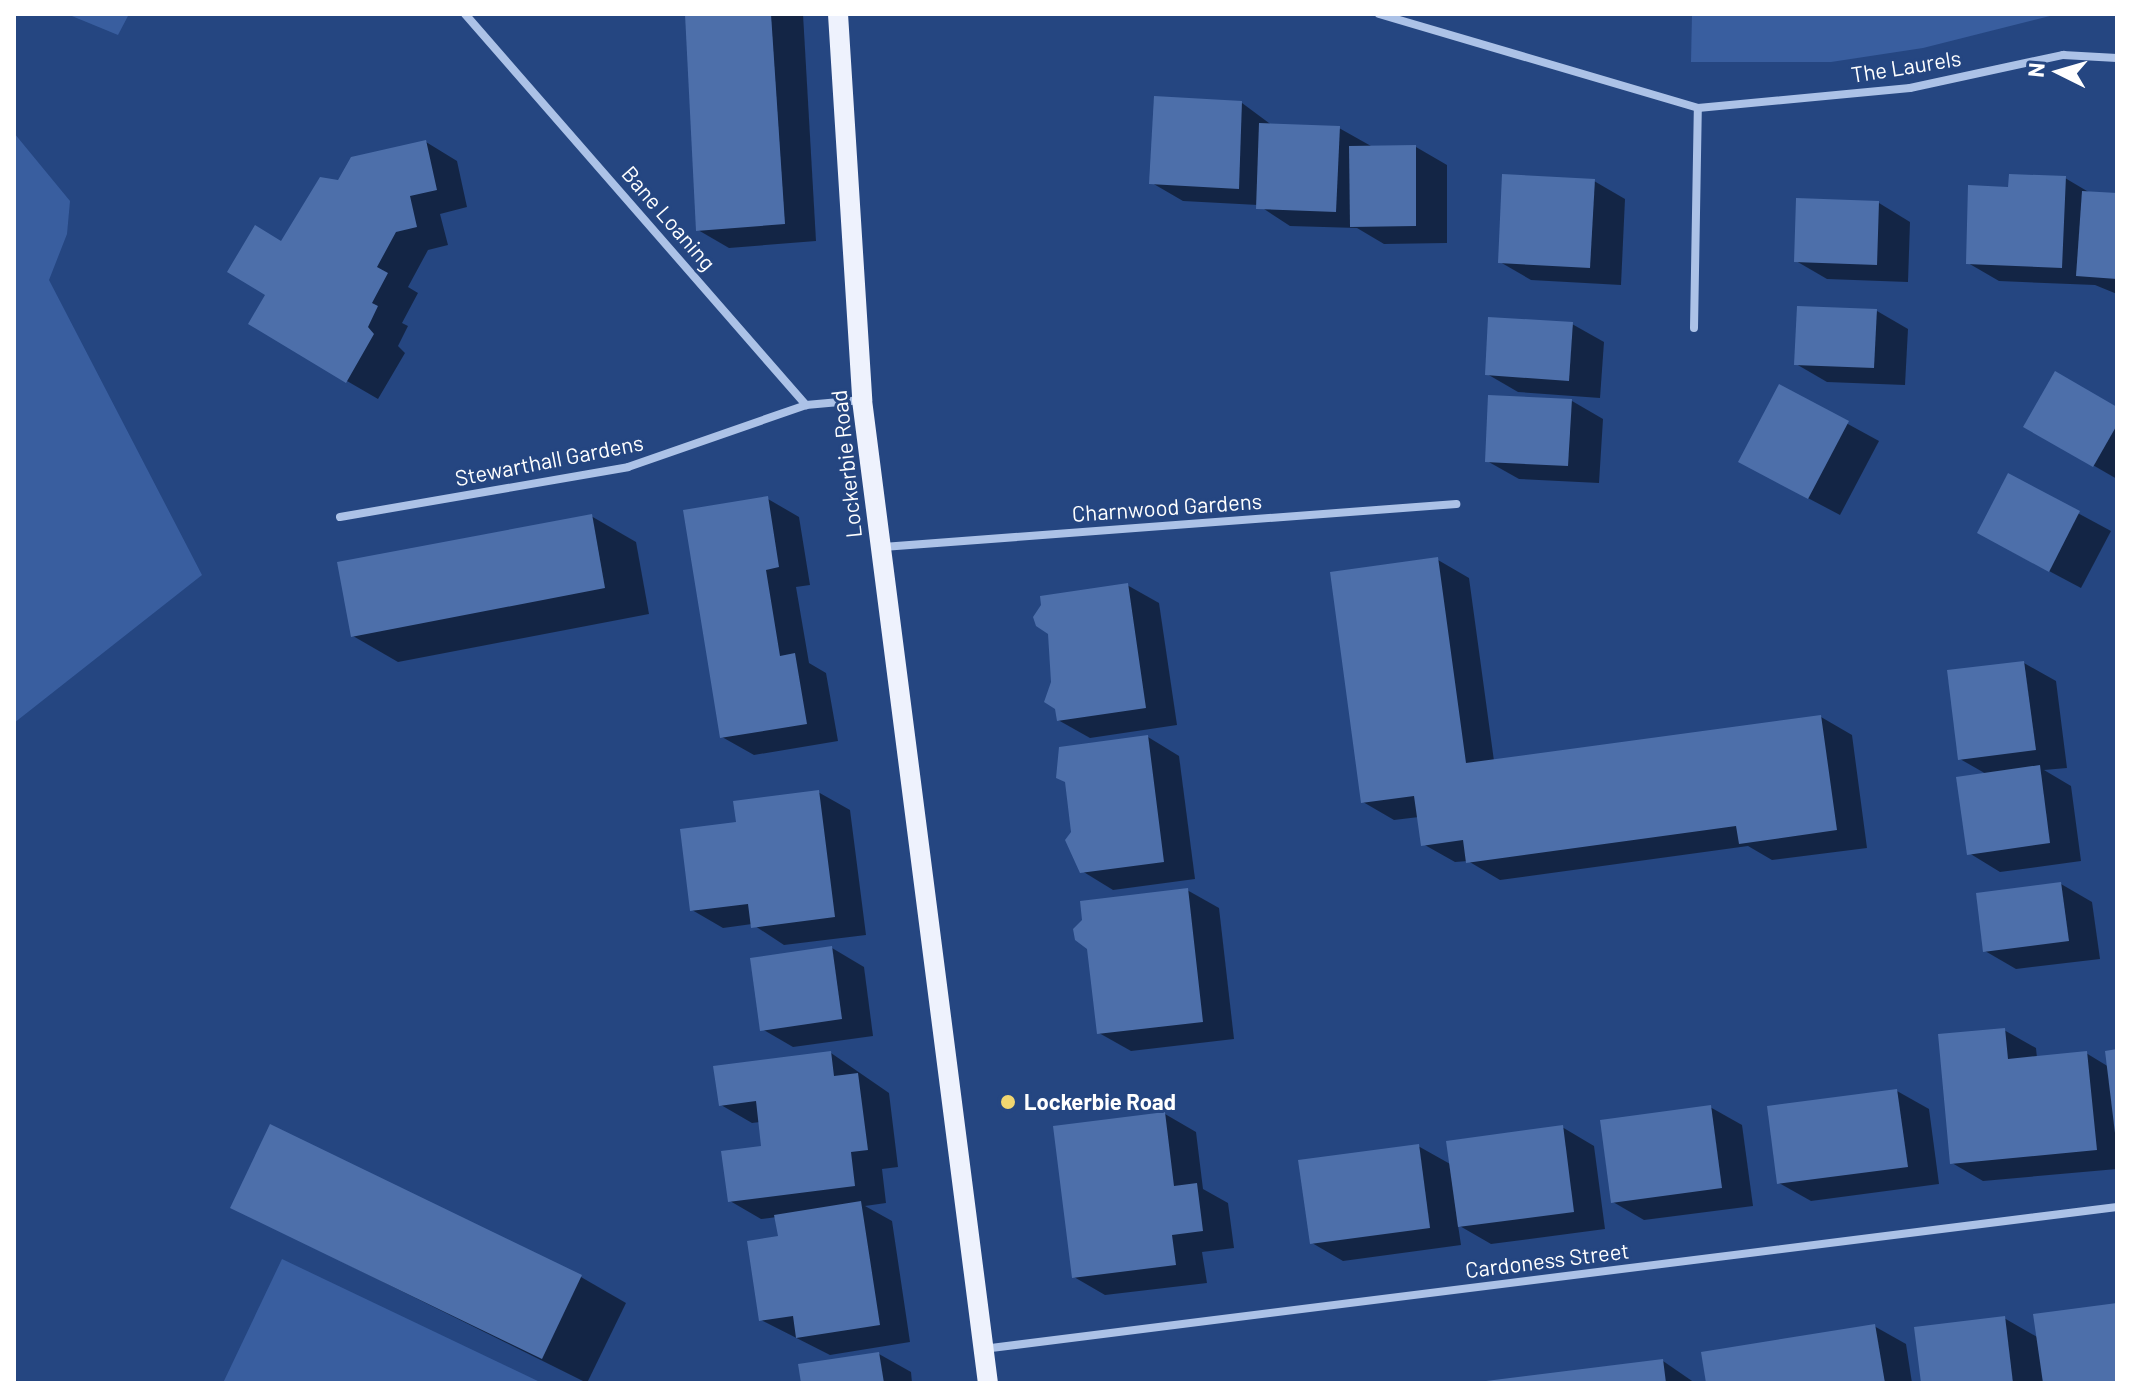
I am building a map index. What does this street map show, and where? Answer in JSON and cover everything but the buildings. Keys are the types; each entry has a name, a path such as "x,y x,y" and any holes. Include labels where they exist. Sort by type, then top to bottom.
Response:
{"main road":[{"name":"Lockerbie Road","path":"838,14 862,400 988,1383"}],"street":[{"name":"Bane Loaning","path":"465,14 806,405"},
{"name":"The Laurels","path":"1379,14 1698,108 1910,88 2063,55 2117,58"},
{"path":"1694,328 1698,108"},
{"path":"806,405 862,400"},
{"name":"Stewarthall Gardens","path":"340,517 628,467 806,405"},
{"name":"Charnwood Gardens","path":"880,547 1456,504"},
{"name":"Cardoness Street","path":"982,1349 2117,1207"}],"shaded area":[{"path":"67,14 129,14 118,35"},
{"path":"1692,14 2058,14 1923,48 1831,62 1691,62"},
{"path":"14,133 70,201 67,234 49,280 202,575 14,723"},
{"path":"282,1259 542,1383 223,1383"}],"place":[{"name":"Lockerbie Road","path":"1008,1102"}]}
